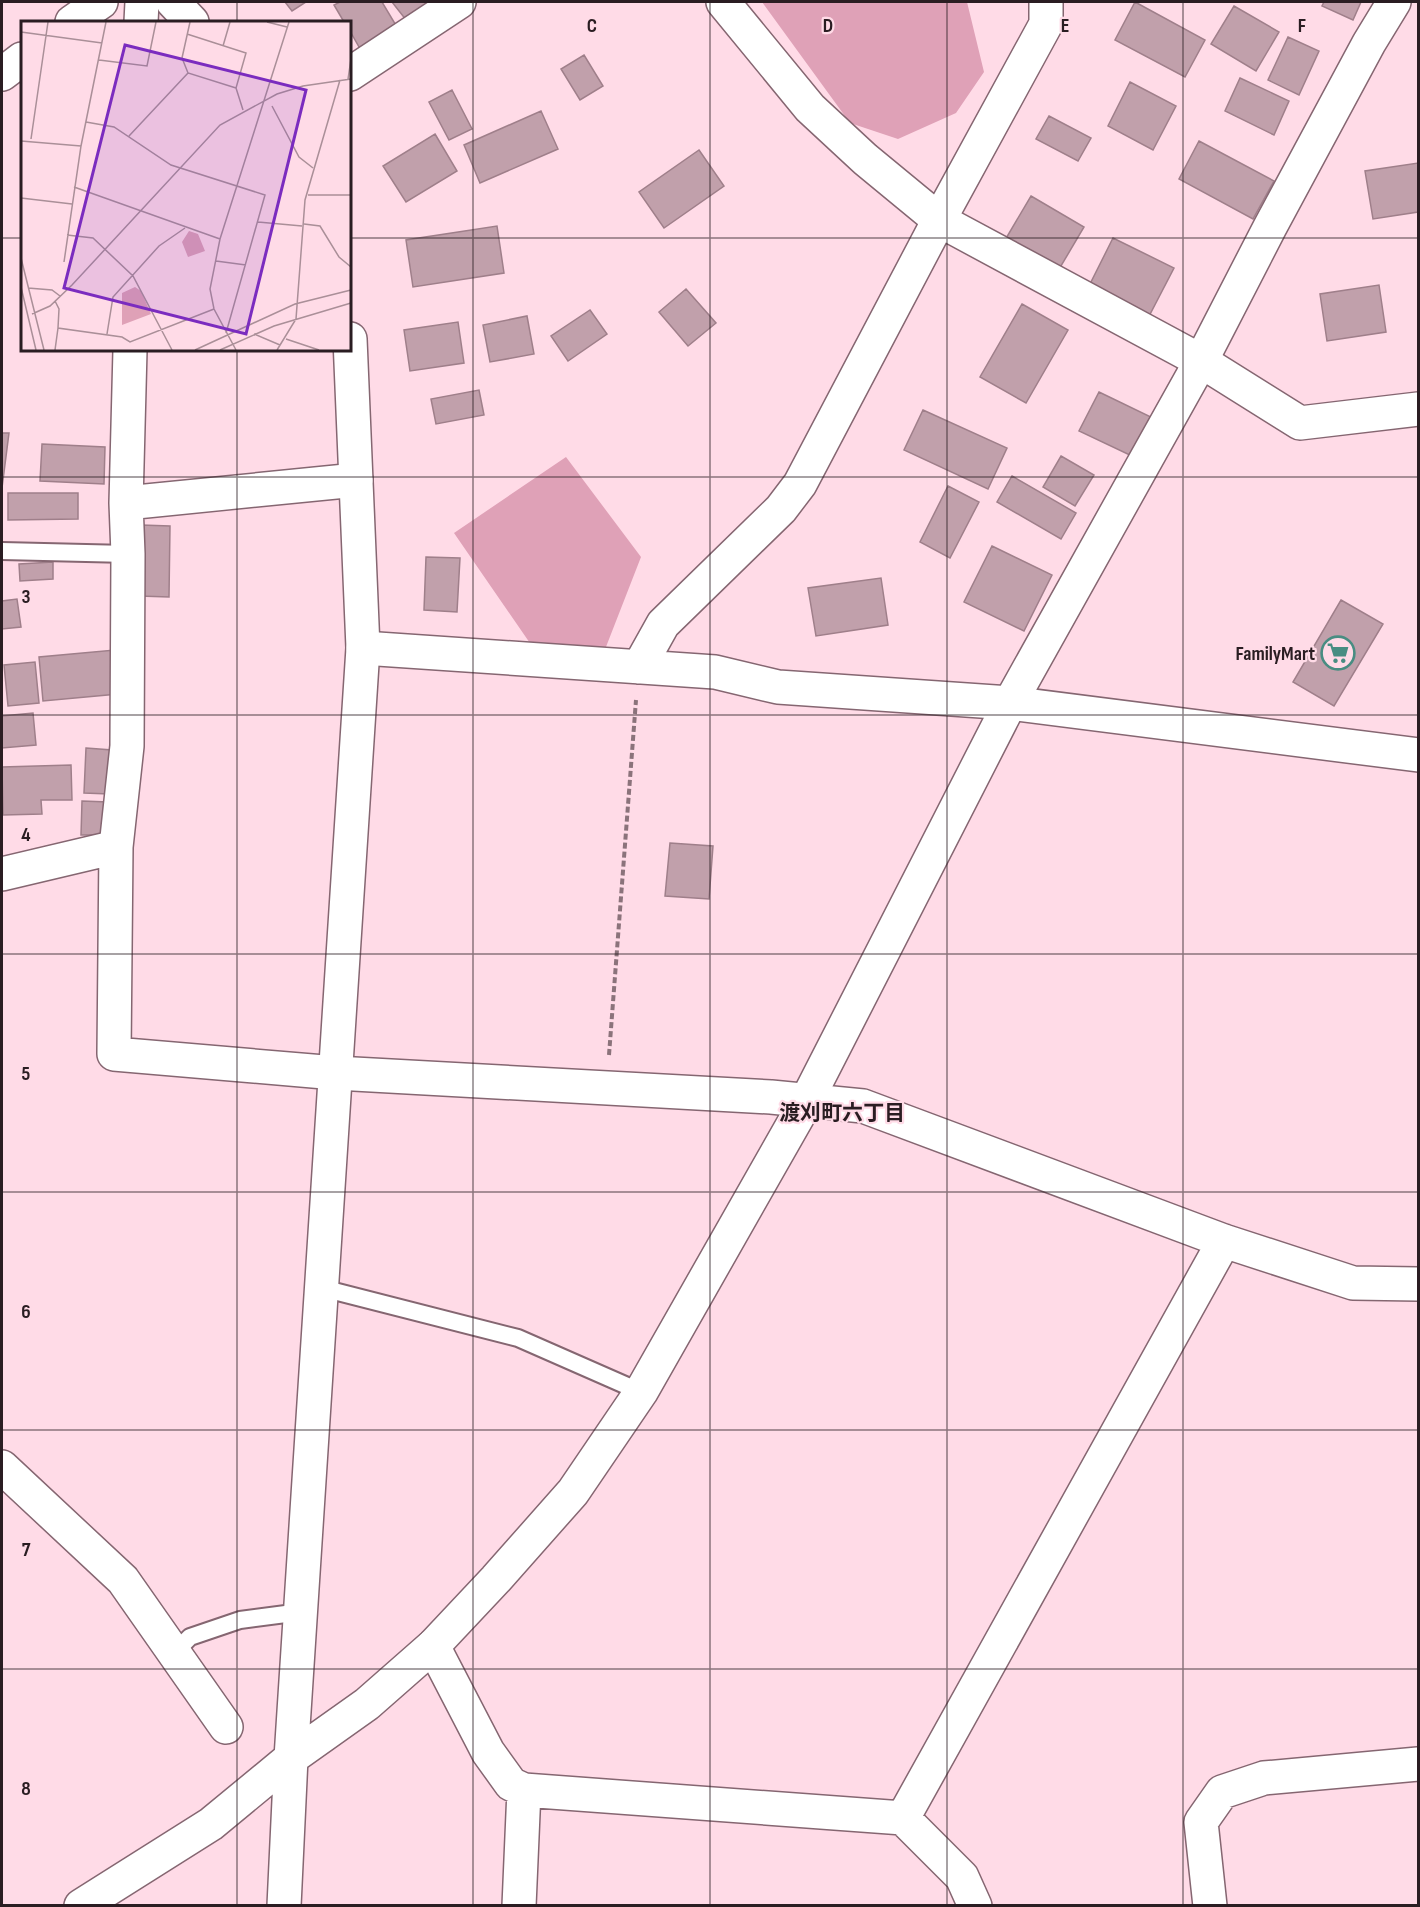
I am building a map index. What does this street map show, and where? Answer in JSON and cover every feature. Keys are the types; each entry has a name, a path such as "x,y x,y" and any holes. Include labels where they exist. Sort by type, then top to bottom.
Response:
{"street":[{"path":"73,21 101,2"},
{"path":"141,21 142,2"},
{"path":"173,2 191,21"},
{"path":"351,73 459,2"},
{"path":"723,2 810,108 865,159 939,220 1201,361 1300,423 1419,409"},
{"path":"639,667 663,624 781,509 800,484 939,220 1046,24 1046,2"},
{"path":"81,1905 211,1824 291,1758 367,1704 433,1646 573,1492 641,1392 807,1100 1010,703 1201,361 1369,43 1394,2"},
{"path":"2,74 21,60"},
{"path":"130,351 126,503 127,746 116,847 114,1054 336,1072 606,1087 807,1100 863,1106 1224,1241 1353,1283 1419,1284"},
{"path":"284,1905 291,1758 363,648 351,351"},
{"path":"126,503 356,480"},
{"path":"363,648 715,672 778,687 1010,703 1419,755"},
{"path":"2,874 116,847"},
{"path":"903,1818 1224,1241"},
{"path":"2,1467 123,1580 226,1727"},
{"path":"433,1646 488,1752 511,1784 524,1790 903,1818 962,1877 975,1905"},
{"path":"1210,1905 1201,1822 1222,1792 1264,1778 1419,1764"},
{"path":"519,1905 524,1790"}],"lane":[{"path":"2,550 128,554"},
{"path":"322,1288 518,1338 641,1392"},
{"path":"175,1652 190,1637 240,1620 301,1612"}],"path":[{"path":"606,1087 639,667"}],"shaded area":[{"path":"762,2 967,2 984,72 956,113 898,139 850,123"},
{"path":"566,457 641,557 604,652 534,649 454,533"}],"building":[{"path":"285,2 306,2 292,11"},
{"path":"340,2 382,2 400,32 363,54 351,33 351,21 343,21 334,5"},
{"path":"392,2 442,2 410,25"},
{"path":"1135,2 1205,40 1185,77 1115,40"},
{"path":"1324,2 1361,2 1353,20 1322,6"},
{"path":"1234,6 1279,32 1256,71 1211,44"},
{"path":"1288,37 1319,51 1299,95 1268,80"},
{"path":"584,55 603,86 580,100 561,69"},
{"path":"1240,78 1289,101 1274,135 1225,111"},
{"path":"1130,82 1176,106 1153,150 1108,126"},
{"path":"452,90 472,129 449,140 429,102"},
{"path":"541,111 558,149 480,183 464,145"},
{"path":"1049,116 1091,138 1078,161 1036,139"},
{"path":"435,134 457,171 406,202 383,166"},
{"path":"1199,141 1274,181 1253,219 1179,179"},
{"path":"699,150 724,186 664,228 639,192"},
{"path":"1418,163 1418,212 1373,219 1365,171"},
{"path":"1031,196 1084,227 1058,271 1005,240"},
{"path":"497,226 504,273 413,287 406,240"},
{"path":"1113,238 1174,268 1146,322 1086,292"},
{"path":"1379,285 1386,332 1327,341 1320,294"},
{"path":"686,289 716,323 688,346 659,312"},
{"path":"1022,304 1068,330 1026,403 980,377"},
{"path":"590,310 607,334 568,361 551,336"},
{"path":"527,316 534,354 490,362 483,325"},
{"path":"458,322 464,363 410,371 404,330"},
{"path":"479,390 484,415 436,424 431,399"},
{"path":"1099,392 1153,418 1134,457 1079,431"},
{"path":"923,410 1007,448 988,489 904,450"},
{"path":"2,433 9,433 2,488"},
{"path":"42,444 105,447 104,484 40,481"},
{"path":"1061,456 1094,475 1075,506 1043,487"},
{"path":"1012,476 1076,513 1061,539 997,502"},
{"path":"948,486 979,502 950,558 920,542"},
{"path":"8,493 78,493 78,519 8,520"},
{"path":"141,525 170,526 169,597 139,596"},
{"path":"992,546 1052,575 1024,631 964,602"},
{"path":"426,557 460,558 457,612 424,610"},
{"path":"53,562 53,579 20,581 19,564"},
{"path":"881,578 888,625 816,636 808,588"},
{"path":"17,599 21,627 2,629 2,601"},
{"name":"FamilyMart","path":"1341,600 1383,624 1334,706 1293,682"},
{"path":"115,650 118,694 43,701 39,657"},
{"path":"35,662 39,703 8,706 4,665"},
{"path":"33,713 36,745 2,748 2,716"},
{"path":"86,748 112,750 109,794 84,793"},
{"path":"71,765 72,800 41,800 42,814 3,815 2,767"},
{"path":"82,801 108,802 106,835 81,835"},
{"path":"670,843 713,846 709,899 665,896"}],"place":[{"name":"FamilyMart","path":"1338,653"}],"district":[{"name":"渡刈町六丁目","path":"842,1113"}]}
